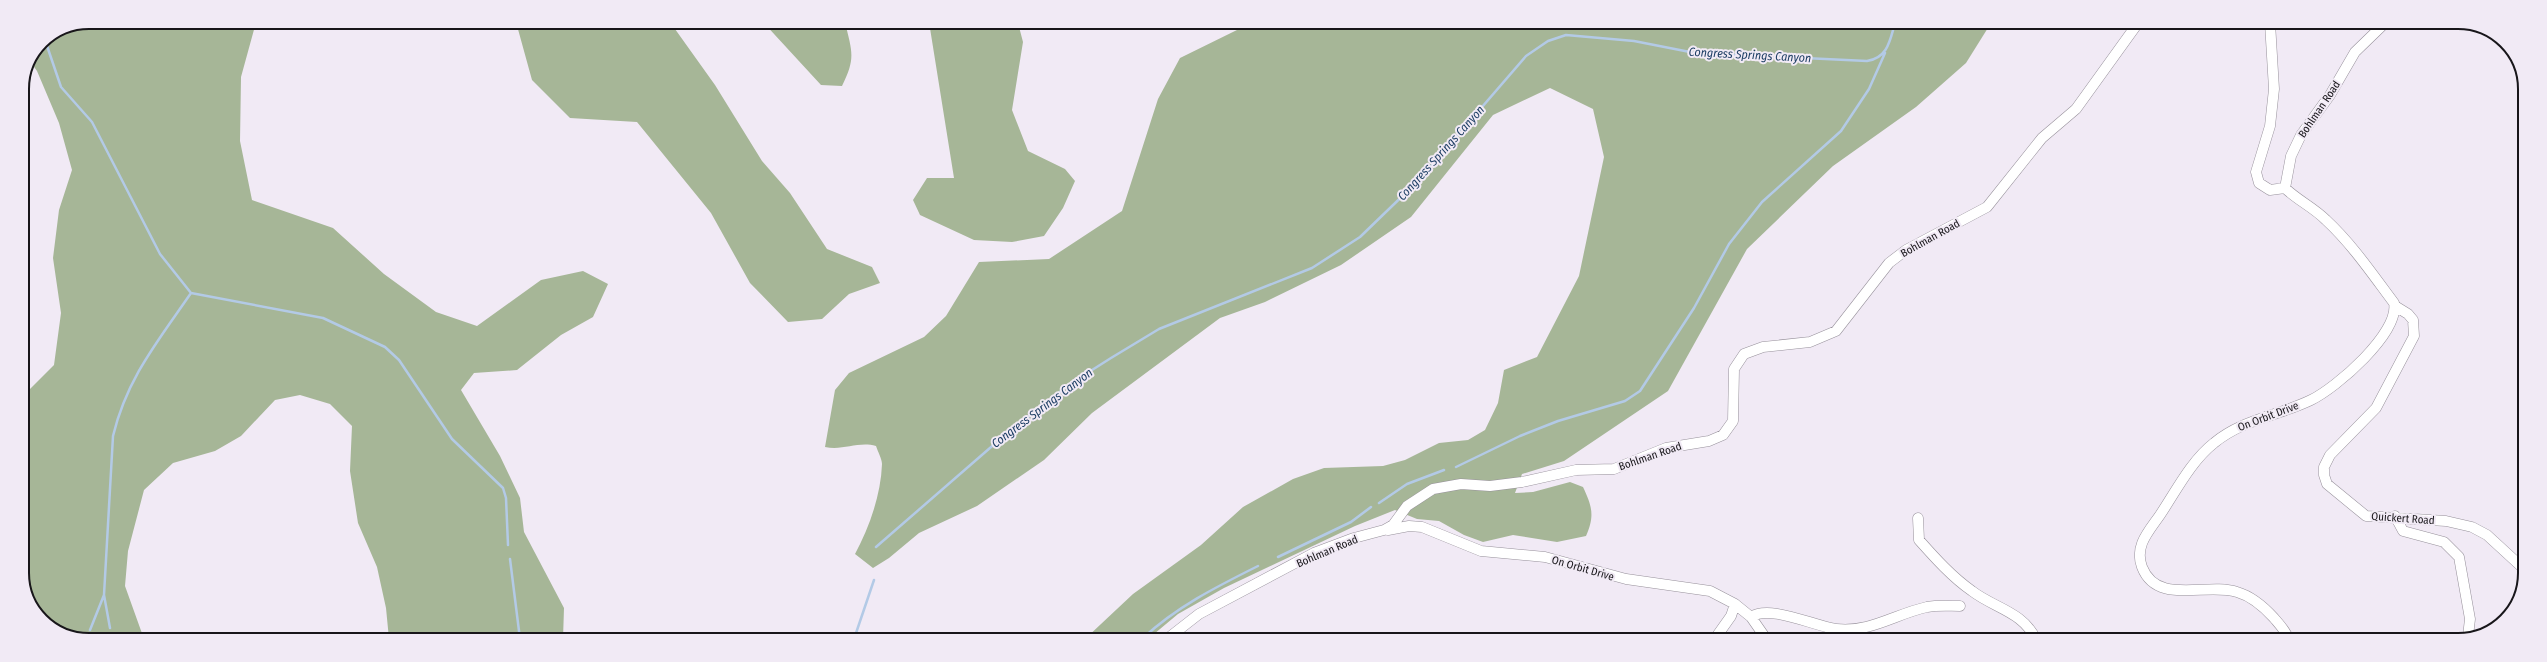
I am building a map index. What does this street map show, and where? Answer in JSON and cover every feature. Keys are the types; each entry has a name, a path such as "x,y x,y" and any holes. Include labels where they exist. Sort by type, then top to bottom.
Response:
{"street":[{"name":"Bohlman Road","path":"1175,633 1199,614 1314,553 1354,538 1384,530 1393,525 1407,506 1433,489 1461,484 1490,486 1522,482 1576,470 1614,469 1666,448 1709,441 1723,435 1733,421 1734,369 1744,354 1763,346 1810,342 1836,331 1889,263 1906,250 1987,207 2042,138 2076,109 2134,29"},
{"path":"2270,29 2274,89 2270,126 2256,172 2259,183 2266,189 2285,188 2294,197 2325,219 2349,245 2395,306"},
{"name":"Bohlman Road","path":"2285,188 2291,156 2301,135 2327,100 2355,52 2379,29"},
{"name":"On Orbit Drive","path":"2286,633 2270,613 2253,599 2238,592 2175,590 2156,585 2148,579 2142,566 2140,547 2195,463 2213,443 2237,426 2310,400 2329,389 2354,368 2381,338 2393,320 2395,306"},
{"name":"Quickert Road","path":"2395,306 2408,314 2413,320 2414,336 2376,408 2330,455 2324,475 2327,484 2366,516 2376,518 2395,516 2446,521 2472,528 2487,535 2518,563"},
{"path":"2395,516 2403,531 2444,542 2458,557 2470,619 2468,632"},
{"path":"1918,518 1919,540 1934,557 1972,592 2019,616 2031,633"},
{"name":"On Orbit Drive","path":"1384,530 1409,526 1422,527 1481,551 1545,557 1620,578 1710,591 1735,604 1751,617 1762,633"},
{"path":"1719,633 1731,616 1735,604"},
{"path":"1751,617 1763,612 1836,629 1860,629 1875,626 1926,608 1960,606"}],"green space":[{"path":"254,29 241,77 240,141 252,200 333,228 384,274 436,312 477,326 541,280 583,271 608,284 593,317 561,335 517,370 474,373 461,390 500,456 520,498 524,532 564,608 563,633 388,633 386,608 377,567 358,523 350,471 352,426 330,404 300,395 275,400 241,436 215,451 173,463 144,490 128,551 125,586 142,633 78,632 59,625 44,612 34,596 29,577 29,390 54,365 61,313 53,258 59,210 72,170 59,123 34,66 39,56 47,47 56,39 78,30"},
{"path":"518,29 675,29 715,85 762,161 790,193 827,249 872,267 880,283 849,294 822,319 788,322 750,283 711,213 637,122 570,118 532,80"},
{"path":"769,29 846,29 851,48 851,61 842,86 821,85"},
{"path":"930,29 1020,29 1023,42 1012,110 1028,151 1065,169 1075,181 1063,208 1044,236 1012,242 974,240 920,215 913,200 927,178 954,178"},
{"path":"1239,29 1987,29 1966,63 1916,107 1833,166 1747,249 1668,391 1564,461 1522,474 1515,493 1533,492 1570,482 1583,487 1589,500 1591,511 1591,523 1586,536 1557,542 1513,535 1483,542 1464,535 1439,521 1417,519 1395,510 1355,526 1224,588 1178,614 1155,633 1091,633 1133,594 1201,545 1243,507 1293,479 1324,468 1383,466 1405,460 1439,443 1468,440 1485,430 1498,403 1504,370 1537,357 1579,276 1604,157 1593,109 1550,88 1493,115 1411,217 1341,265 1265,302 1220,318 1092,413 1044,460 977,506 919,533 889,558 873,568 855,554 865,533 877,499 882,462 876,446 863,445 838,448 825,447 835,390 849,373 924,337 946,316 979,262 1049,259 1122,211 1158,99 1180,58"}],"waterway":[{"name":"Congress Springs Canyon","path":"876,547 998,441 1070,384 1159,329 1312,268 1360,237 1419,180 1526,56 1548,41 1566,35 1634,41 1695,53 1867,61 1880,56 1884,52 1893,29"},
{"path":"47,47 61,87 92,122 160,254 191,293 323,318 385,347 399,360 452,439 503,488 506,498 508,545"},
{"path":"1456,467 1520,436 1558,421 1625,401 1640,391 1694,308 1729,244 1762,202 1841,131 1869,89 1885,53"},
{"path":"110,628 104,595 113,436 126,396 135,378 191,293"},
{"path":"1379,503 1407,484 1444,470"},
{"path":"1278,557 1351,522 1371,507"},
{"path":"510,559 519,633"},
{"path":"1149,633 1197,598 1258,566"},
{"name":"Congress Springs Canyon","path":"856,633 874,580"},
{"path":"90,630 104,595"}]}
